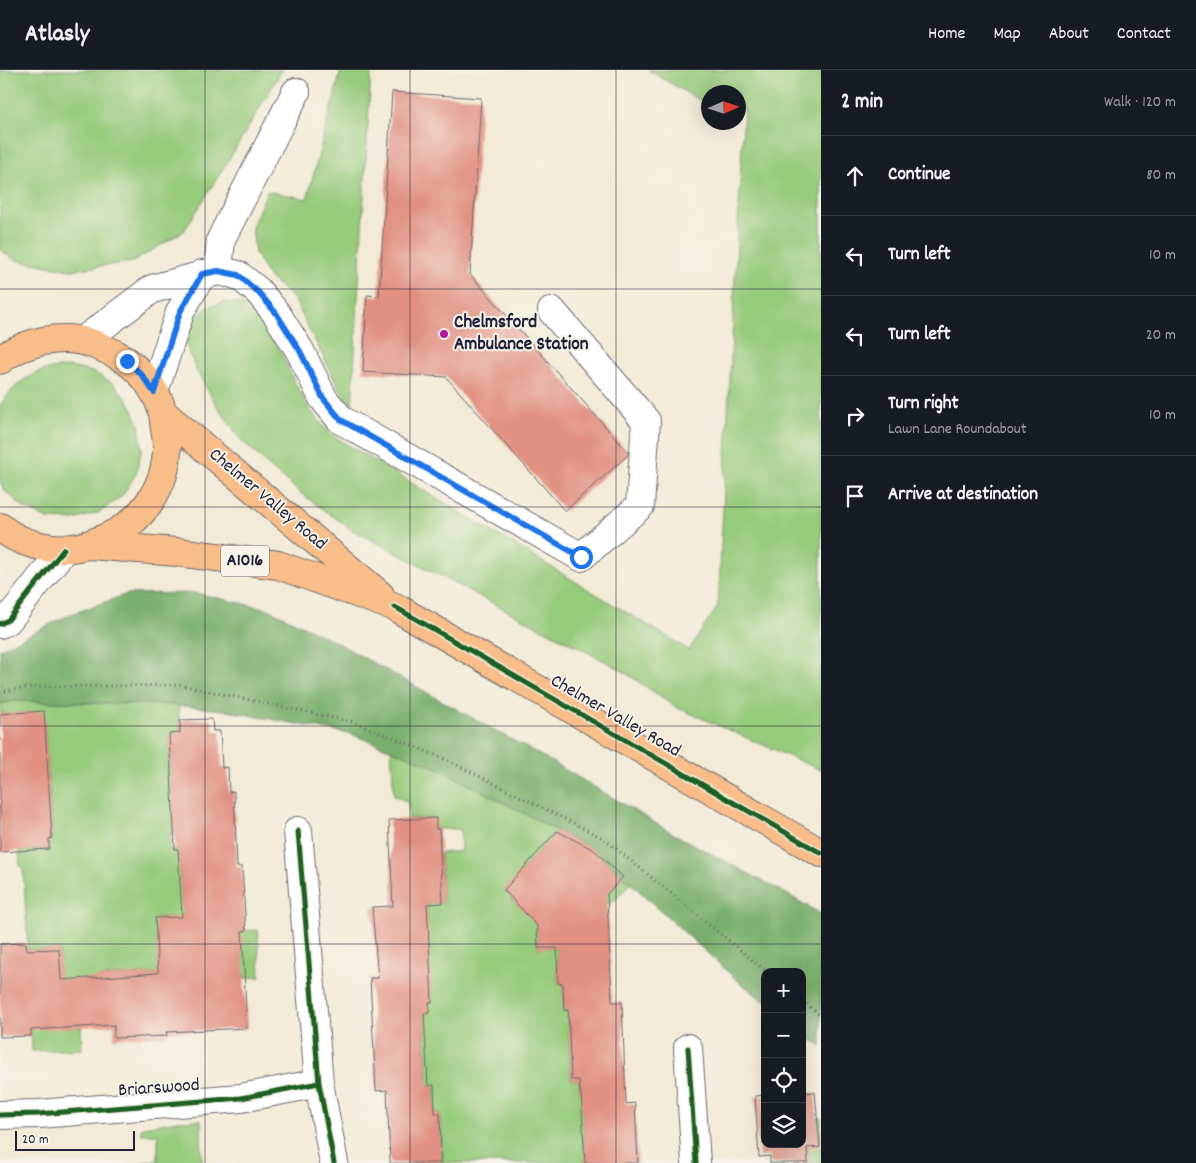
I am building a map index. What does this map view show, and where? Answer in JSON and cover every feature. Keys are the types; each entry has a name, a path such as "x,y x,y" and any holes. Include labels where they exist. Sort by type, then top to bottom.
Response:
{"main road":[{"name":"A1016","path":"0,360 7,355 12,343 54,339 83,341 113,352 127,361 141,374 158,402"},
{"path":"76,547 119,532 139,515 156,493 165,467 167,447 158,402"},
{"name":"Chelmer Valley Road","path":"158,402 394,607"},
{"name":"A1016","path":"0,527 25,541 44,547 76,547"},
{"name":"Chelmer Valley Road","path":"76,547 177,552 278,565 394,607 821,853"}],"street":[{"path":"158,402 180,312 210,272 221,239 296,92"},
{"path":"83,341 152,289 210,272 238,275 258,292 276,313 300,351 323,398 341,420 581,557 640,506 646,421 552,311"},
{"path":"0,624 8,620 76,547"},
{"path":"298,831 319,1083 334,1163"},
{"path":"688,1048 696,1163"},
{"name":"Briarswood","path":"0,1115 38,1114 241,1098 319,1083"}],"path":[{"path":"0,692 33,687 180,685 353,722 443,758 603,838 762,968"},
{"path":"806,1004 821,1016"}],"green space":[{"path":"0,70 282,70 184,231 133,262 71,270 16,260 0,250"},
{"path":"341,70 371,70 352,406 338,386 294,299 268,276 255,253 252,227 267,191 307,199"},
{"path":"648,70 821,70 821,770 678,708 618,668 354,531 303,495 241,440 217,406 196,370 186,344 192,320 208,307 225,302 242,304 261,318 275,339 293,379 310,410 330,434 689,650 718,606 743,130 746,130 746,85 701,85 701,101"},
{"path":"69,367 93,372 114,384 129,402 139,424 142,448 136,474 122,496 100,512 74,520 48,519 24,508 4,490 0,481 0,406 14,388 31,375 54,368"},
{"path":"195,593 268,609 334,641 547,759 674,834 821,914 821,1046 806,1036 806,968 761,968 761,999 737,980 594,850 438,768 351,734 222,710 172,705 14,701 0,704 0,649 69,615 127,594"},
{"path":"14,701 179,705 180,733 169,734 177,834 169,835 170,850 178,849 182,911 212,932 258,930 260,977 245,978 244,975 189,978 163,973 97,977 78,1027 81,1027 82,1049 32,1051 27,963 60,961 59,949 28,950 23,867 20,866 19,851 49,849 49,839 52,838 44,712 1,714 0,704","holes":["172,917 174,949 155,918"]},
{"path":"391,749 438,768 557,831 504,890 517,905 602,899 623,877 631,883 614,901 537,924 538,948 557,948 558,983 563,984 564,1010 568,1010 571,1080 579,1080 580,1092 621,1090 582,1106 585,1163 442,1163 440,1113 435,1113 434,1086 428,1086 424,1013 429,1013 427,904 443,903 440,853 461,851 460,829 436,829 435,818 409,819 408,803 394,796"},
{"path":"817,1118 821,1118 821,1163 808,1163 807,1148"},
{"path":"201,1120 202,1163 142,1163 158,1161 158,1134 141,1134 143,1127 177,1121"}],"building":[{"name":"Chelmsford Ambulance Station","path":"392,92 481,98 470,274 628,452 628,455 565,511 446,377 363,372 367,295 379,296"},
{"path":"44,711 52,838 49,839 49,849 0,852 0,714"},
{"path":"212,719 213,731 220,731 222,768 228,767 229,792 234,791 237,867 242,867 246,931 242,931 247,1028 166,1032 167,1036 114,1038 114,1025 31,1030 31,1036 0,1037 0,944 26,943 27,950 59,949 61,980 158,973 155,918 182,917 178,849 175,849 169,734 180,733 180,720"},
{"path":"436,818 436,829 439,829 443,903 427,904 432,1002 429,1002 429,1013 424,1013 428,1086 434,1085 435,1113 440,1113 441,1163 390,1163 387,1090 376,1091 370,978 378,978 372,907 393,906 389,820"},
{"path":"557,831 594,850 623,877 607,894 612,1002 622,1002 626,1104 635,1103 638,1163 585,1163 581,1092 579,1080 571,1080 568,1010 564,1011 563,984 558,983 557,948 538,948 537,926 504,890"},
{"path":"815,1092 820,1147 807,1148 808,1163 770,1163 770,1156 759,1157 755,1096 761,1095 761,1148 806,1148 806,1093"}],"cycle path":[{"path":"0,624 8,620 64,549"},
{"path":"395,607 821,853"},
{"path":"298,831 319,1083 334,1163"},
{"path":"688,1048 696,1163"},
{"path":"0,1115 38,1114 241,1098 319,1083"}],"place":[{"name":"Chelmsford Ambulance Station","path":"444,334"}],"route":[{"path":"127,361 141,374 154,392 180,312 202,274 218,271 238,275 258,292 276,313 300,351 323,398 341,420 581,557"}]}
